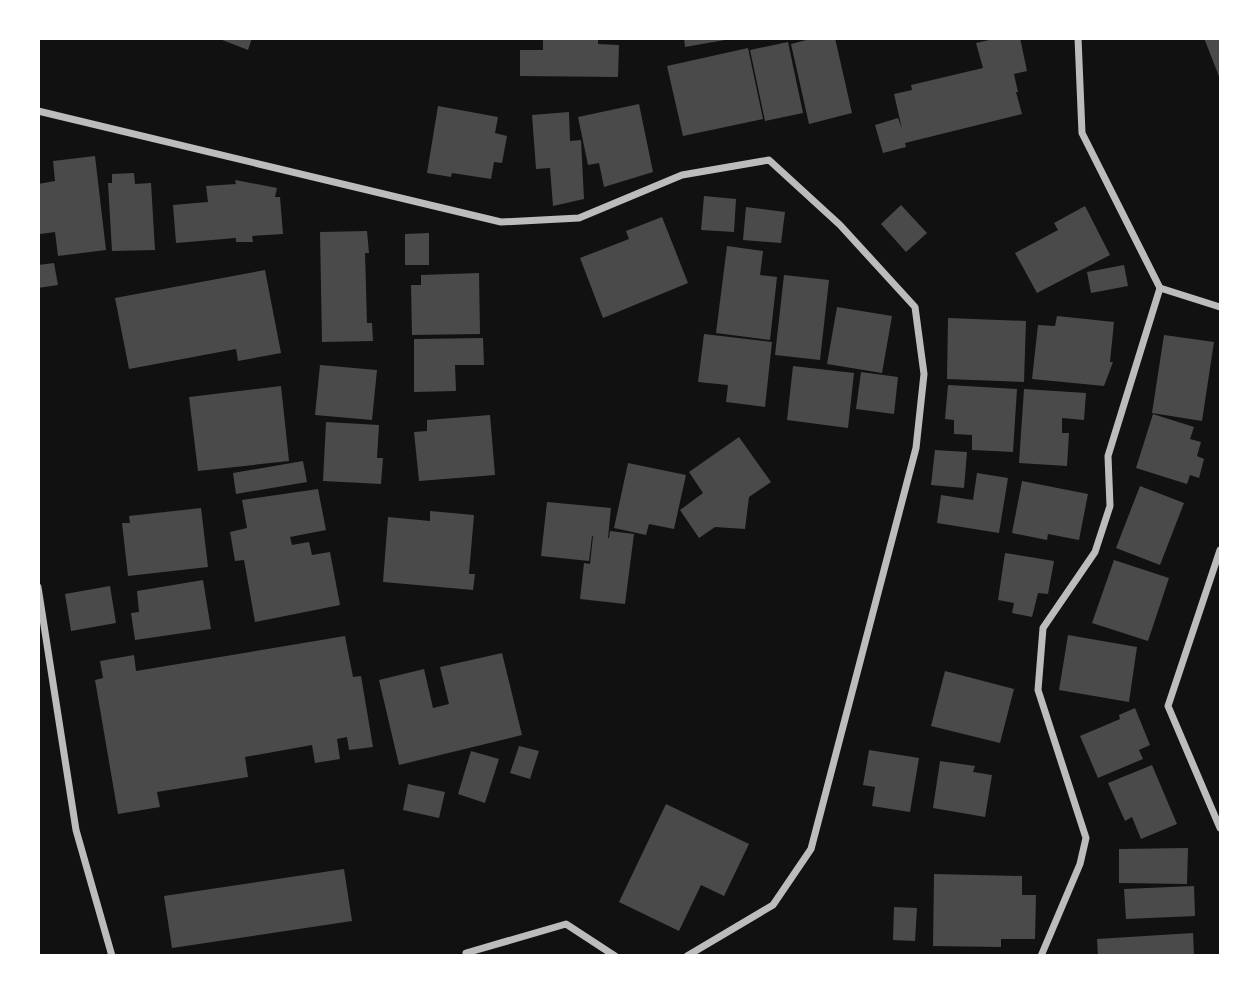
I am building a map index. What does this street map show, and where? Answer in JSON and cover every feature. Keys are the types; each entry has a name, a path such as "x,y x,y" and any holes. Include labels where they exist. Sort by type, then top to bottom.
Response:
{"street":[{"path":"1041,956 1080,864 1086,838 1038,691 1043,628 1095,552 1110,506 1108,456 1160,288 1082,134 1078,38"},
{"path":"38,111 501,222 579,218 682,175 769,160 840,225 915,307 924,374 916,447 811,849 773,905 687,956"},
{"path":"1160,288 1220,307"},
{"path":"1220,550 1168,706 1220,828"},
{"path":"38,587 76,830 113,956"},
{"path":"466,953 566,924 615,956"}],"building":[{"path":"217,38 252,38 248,50"},
{"path":"543,38 598,38 598,44 619,45 618,77 520,76 520,50 543,50"},
{"path":"684,38 725,38 725,40 685,47"},
{"path":"814,38 835,38 852,113 809,124 791,44"},
{"path":"998,38 1020,38 1027,71 1014,74 1022,114 905,143 906,147 883,153 875,125 898,118 902,129 894,94 912,90 911,85 983,68 976,43"},
{"path":"1204,38 1220,38 1220,79"},
{"path":"788,42 803,113 765,121 750,50"},
{"path":"748,48 763,119 683,136 667,66"},
{"path":"639,104 653,172 604,187 599,163 588,165 578,117"},
{"path":"438,106 498,117 495,133 507,136 502,163 494,162 491,179 452,173 451,177 427,173"},
{"path":"569,112 570,141 581,140 584,199 553,206 550,168 536,169 532,115"},
{"path":"95,156 106,250 58,256 55,232 40,234 38,184 55,181 53,161"},
{"path":"134,173 135,184 151,183 155,250 112,251 108,183 112,183 112,174"},
{"path":"235,180 277,188 275,197 280,197 283,234 252,236 253,242 236,242 236,238 176,243 173,205 208,202 206,186 236,184"},
{"path":"704,196 736,199 734,232 701,230"},
{"path":"901,205 927,233 906,252 881,224"},
{"path":"1085,206 1110,255 1037,293 1015,253 1058,230 1054,223"},
{"path":"746,207 785,212 781,243 743,240"},
{"path":"662,217 688,283 603,318 580,258 629,239 626,231"},
{"path":"367,231 367,323 372,323 373,341 322,342 320,232"},
{"path":"429,233 429,265 405,265 405,234"},
{"path":"727,246 763,251 760,275 777,277 770,340 716,333"},
{"path":"54,263 58,285 38,288 38,265"},
{"path":"1124,265 1128,286 1091,293 1087,272"},
{"path":"265,270 281,353 238,361 236,349 129,369 115,298"},
{"path":"479,273 480,334 412,335 411,285 421,285 421,275"},
{"path":"784,275 829,280 820,360 775,355"},
{"path":"837,307 892,316 882,373 827,364"},
{"path":"1057,316 1114,322 1110,362 1113,362 1104,386 1032,379 1038,325 1055,326"},
{"path":"948,318 1026,321 1024,382 947,379"},
{"path":"704,334 772,342 765,407 726,402 728,385 698,382"},
{"path":"1164,335 1214,342 1202,421 1152,413"},
{"path":"483,338 484,365 455,365 456,391 414,392 414,339"},
{"path":"320,365 377,370 372,420 315,415"},
{"path":"793,366 854,373 848,428 787,420"},
{"path":"861,372 898,377 894,414 856,409"},
{"path":"948,385 1017,389 1013,452 972,450 972,435 954,434 954,420 945,419"},
{"path":"281,386 289,461 198,471 189,397"},
{"path":"1024,389 1086,393 1084,420 1062,418 1062,433 1069,433 1067,466 1019,463"},
{"path":"1153,414 1194,427 1190,439 1201,442 1197,456 1204,459 1199,478 1190,475 1187,484 1136,468"},
{"path":"490,415 495,475 419,481 414,432 427,431 427,420"},
{"path":"326,422 379,425 377,458 383,458 381,484 323,481"},
{"path":"739,437 771,482 749,497 745,529 715,527 699,538 680,510 703,493 689,472"},
{"path":"935,450 967,452 964,488 931,485"},
{"path":"303,461 307,482 236,494 233,473"},
{"path":"628,463 686,475 674,529 649,524 646,535 614,528"},
{"path":"977,473 1008,478 999,533 937,523 941,495 973,500"},
{"path":"1022,481 1088,494 1079,540 1048,534 1047,540 1012,533"},
{"path":"1140,486 1184,503 1160,565 1116,548"},
{"path":"318,489 326,530 290,537 292,545 309,542 312,555 330,552 340,605 255,622 244,560 235,561 230,532 247,528 242,500"},
{"path":"547,502 611,508 608,538 610,531 634,534 625,604 580,599 584,563 590,564 593,536 589,561 541,556"},
{"path":"201,508 208,567 128,576 122,523 130,523 129,516"},
{"path":"430,511 474,515 469,574 475,574 473,590 383,582 388,517 430,521"},
{"path":"1005,553 1054,561 1048,594 1038,593 1032,617 1012,613 1014,603 998,600"},
{"path":"1114,560 1169,578 1148,641 1092,623"},
{"path":"203,580 211,629 135,640 131,613 139,612 137,591"},
{"path":"110,586 116,623 71,631 65,594"},
{"path":"1068,635 1137,647 1129,702 1059,690"},
{"path":"345,636 353,677 361,676 373,747 349,750 347,737 337,739 340,759 315,763 312,745 245,757 248,777 157,792 160,807 118,814 95,680 103,678 100,661 134,655 136,671"},
{"path":"502,653 522,735 399,765 379,680 424,669 433,708 449,704 440,667"},
{"path":"945,671 1014,689 1000,743 931,726"},
{"path":"1135,708 1150,745 1139,750 1143,759 1098,778 1080,736 1120,719 1119,715"},
{"path":"519,746 539,751 530,779 510,773"},
{"path":"869,750 919,758 910,812 872,806 875,787 863,785"},
{"path":"471,751 499,759 485,803 458,794"},
{"path":"940,761 975,766 973,772 992,775 985,817 933,808"},
{"path":"1152,765 1177,824 1141,839 1132,817 1125,821 1108,783"},
{"path":"408,784 445,792 439,818 403,810"},
{"path":"666,804 749,844 724,896 701,885 679,931 619,902"},
{"path":"1188,848 1187,884 1119,883 1119,849"},
{"path":"344,869 352,921 172,948 164,896"},
{"path":"934,874 1022,876 1022,895 1036,895 1035,939 1001,939 1001,947 933,946"},
{"path":"1194,886 1195,916 1126,919 1124,889"},
{"path":"894,907 917,908 915,941 893,940"},
{"path":"1193,933 1194,956 1098,956 1097,939"}]}
